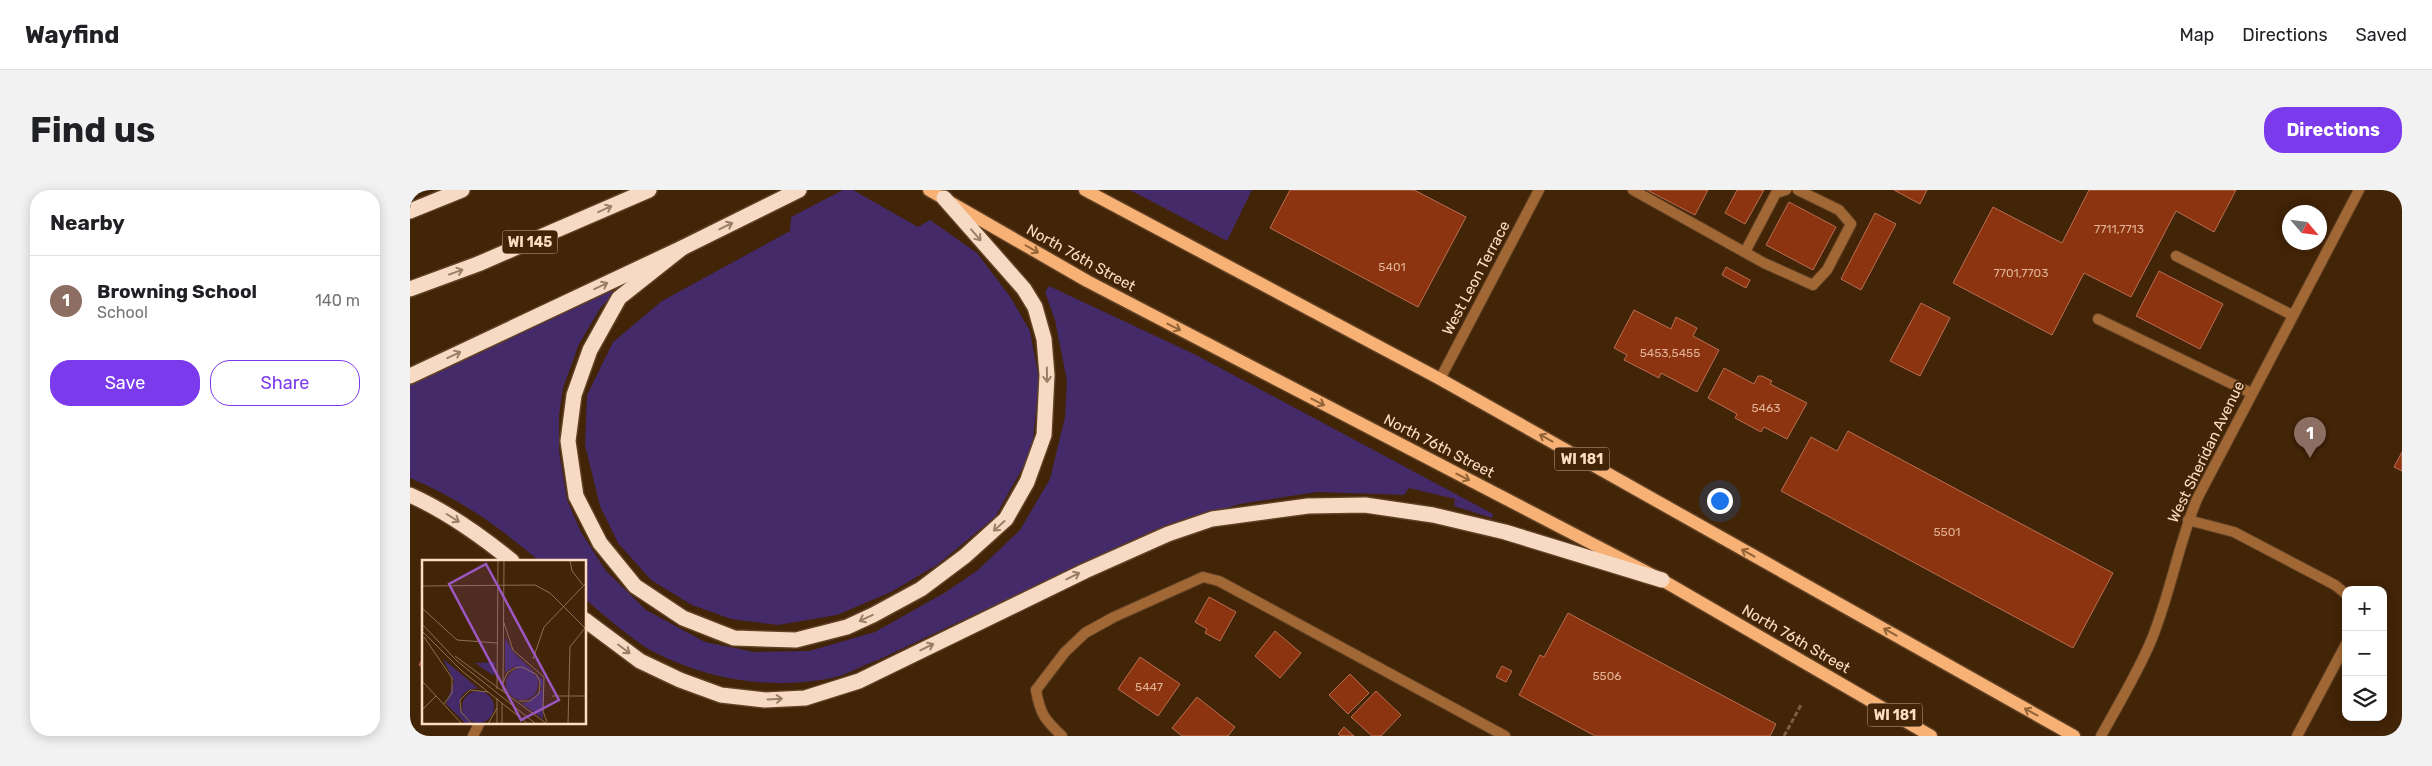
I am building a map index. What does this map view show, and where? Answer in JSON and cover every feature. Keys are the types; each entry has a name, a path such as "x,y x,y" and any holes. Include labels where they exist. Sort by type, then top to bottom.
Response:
{"highway":[{"path":"410,212 462,190"},
{"name":"WI 145","path":"410,289 478,264 648,190"},
{"path":"410,376 682,248 799,190"},
{"path":"682,248 619,298 590,350 574,395 568,441 576,496 600,544 635,586 643,592 683,618 734,638 796,640 847,627 873,615 921,589 965,556 1006,519 1027,482 1044,435 1047,375 1044,339 1035,307 1024,289 944,198"},
{"path":"410,495 434,506 480,535 511,560"},
{"path":"586,621 640,661 680,680 721,695 765,700 805,698 859,681 1085,571 1168,534 1212,519 1308,506 1366,505 1433,514 1505,532 1662,580"}],"main road":[{"name":"North 76th Street","path":"929,190 1087,281 1662,580 1931,736"},
{"name":"WI 181","path":"1085,190 1440,379 2074,736"}],"street":[{"name":"West Leon Terrace","path":"1440,379 1539,190"},
{"path":"1633,190 1745,252 1813,285 1827,270 1851,224 1839,210 1798,190"},
{"path":"1745,252 1776,193 1786,190"},
{"name":"West Sheridan Avenue","path":"2101,736 2135,677 2151,640 2188,520 2250,393 2359,190"},
{"path":"2176,256 2292,315"},
{"path":"2098,319 2250,393"},
{"path":"2188,520 2234,532 2335,585 2342,591"},
{"path":"1062,736 1045,719 1039,708 1036,690 1065,652 1085,633 1114,617 1203,578 1219,581 1505,736"},
{"path":"2297,736 2342,652"},
{"path":"472,736 479,724"}],"path":[{"path":"1784,736 1800,705"}],"shaded area":[{"path":"843,190 853,190 918,227 930,220 977,253 1011,298 1030,331 1039,379 1032,451 995,517 937,565 891,592 837,615 778,625 731,619 692,605 651,580 618,543 600,506 585,445 587,395 613,342 662,301 790,231 791,217"},
{"path":"1130,190 1252,190 1227,241"},
{"path":"1049,286 1196,355 1493,514 1492,518 1454,506 1455,499 1409,488 1404,495 1317,492 1240,504 1154,530 843,675 786,683 741,680 718,676 696,670 654,652 628,635 586,600 586,560 538,560 478,514 410,478 410,384 608,287 614,294 601,307 579,344 563,388 559,415 559,451 567,500 581,532 606,571 646,610 705,642 754,652 809,651 875,632 946,592 978,570 1020,530 1050,479 1065,417 1067,381 1055,320 1045,292"}],"building":[{"path":"1290,190 1414,190 1466,217 1418,307 1270,228"},
{"path":"1647,190 1708,190 1695,215"},
{"path":"1737,190 1764,190 1745,224 1725,213"},
{"path":"1894,190 1927,190 1920,204"},
{"path":"2089,190 2236,190 2214,232 2176,211 2131,297 2084,273 2052,335 1953,283 1993,207 2062,243"},
{"path":"1789,202 1836,227 1813,270 1766,245"},
{"path":"1875,213 1896,224 1861,290 1841,279"},
{"path":"1726,267 1750,280 1746,288 1722,275"},
{"path":"2159,271 2223,304 2200,349 2136,316"},
{"path":"1921,303 1950,318 1920,376 1890,361"},
{"path":"1634,310 1671,329 1676,317 1697,328 1693,336 1719,350 1697,392 1661,373 1659,378 1624,360 1627,355 1614,348"},
{"path":"1724,368 1754,384 1758,376 1762,376 1772,381 1770,384 1807,403 1787,439 1764,427 1761,432 1735,418 1737,414 1708,398"},
{"path":"1848,431 2113,573 2073,648 1781,491 1811,437 1837,451"},
{"path":"2402,452 2402,471 2394,467"},
{"path":"1209,597 1236,612 1220,641 1205,633 1207,629 1195,622"},
{"path":"1568,613 1776,724 1770,736 1595,736 1519,695 1540,655 1544,657"},
{"path":"1275,631 1301,653 1280,678 1255,656"},
{"path":"1140,657 1180,684 1158,716 1118,689"},
{"path":"1502,666 1512,671 1506,682 1496,677"},
{"path":"1350,674 1369,693 1348,714 1329,695"},
{"path":"1376,691 1401,715 1381,736 1372,736 1351,717"},
{"path":"1197,697 1235,727 1228,736 1182,736 1172,728"},
{"path":"1344,727 1354,736 1341,736 1338,734"}],"place":[{"name":"Browning School","path":"2310,458"}]}
